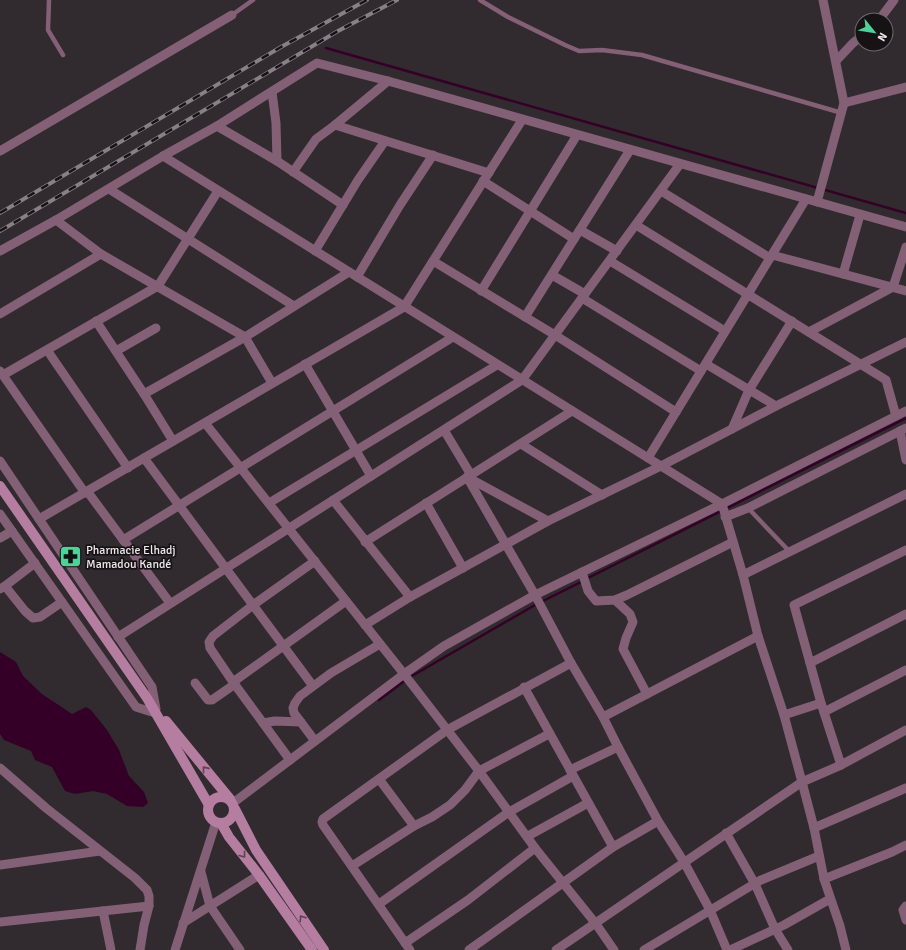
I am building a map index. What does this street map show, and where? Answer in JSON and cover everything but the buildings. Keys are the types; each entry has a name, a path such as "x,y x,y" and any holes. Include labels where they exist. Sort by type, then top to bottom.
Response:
{"street":[{"path":"817,200 844,103 823,0"},
{"path":"885,12 894,0"},
{"path":"0,151 232,15"},
{"path":"836,61 854,42"},
{"path":"0,252 217,126 317,63 806,199 817,200 860,215 906,228"},
{"path":"292,172 316,139 388,82"},
{"path":"844,103 906,88"},
{"path":"272,92 276,123 277,161"},
{"path":"39,519 404,307 522,120"},
{"path":"335,125 489,173"},
{"path":"217,126 277,161 343,204"},
{"path":"481,291 578,135"},
{"path":"315,251 343,204 385,141"},
{"path":"525,317 630,150"},
{"path":"144,394 245,337 294,306 353,274 434,155"},
{"path":"163,156 722,504 743,575 758,636 784,715 814,828 824,879 840,926 846,950"},
{"path":"118,637 522,380 680,164"},
{"path":"483,182 574,239"},
{"path":"109,189 294,306"},
{"path":"170,603 86,492 2,372 47,350 158,286 218,191"},
{"path":"661,191 771,256 906,291"},
{"path":"648,458 806,199"},
{"path":"843,274 860,215"},
{"path":"56,220 101,254 245,337 272,383"},
{"path":"636,225 886,380 896,416"},
{"path":"580,230 617,251"},
{"path":"809,332 893,287 906,246"},
{"path":"0,314 101,254"},
{"path":"433,261 555,335 676,412"},
{"path":"610,261 725,331"},
{"path":"552,275 703,368 750,390 776,406"},
{"path":"96,321 173,441"},
{"path":"732,429 750,390 792,321"},
{"path":"116,351 156,328"},
{"path":"123,540 453,337"},
{"path":"365,625 410,597 548,521 661,466 776,406 906,342"},
{"path":"47,350 128,468"},
{"path":"305,364 371,476"},
{"path":"269,503 497,364"},
{"path":"365,542 572,411"},
{"path":"232,804 315,740 444,646 535,595 722,504 906,411"},
{"path":"205,423 404,674 510,812 535,848 596,924 614,950"},
{"path":"444,430 505,544 535,595 571,663 603,717 658,821 684,862 710,910 728,950 775,929 830,899"},
{"path":"725,517 748,508 903,430 906,460"},
{"path":"521,444 602,495"},
{"path":"144,458 178,506 313,686"},
{"path":"0,461 152,687 156,711 209,805"},
{"path":"469,476 548,521"},
{"path":"0,486 156,711 232,804 256,850 324,950"},
{"path":"743,575 906,494"},
{"path":"333,500 410,597"},
{"path":"426,503 463,568"},
{"path":"0,514 136,707 156,711"},
{"path":"0,538 12,531"},
{"path":"582,572 588,591 596,601 614,600 628,595 733,542"},
{"path":"841,765 822,707 794,605 906,550"},
{"path":"290,760 234,683 210,648 209,642 213,636 253,605 315,561"},
{"path":"35,564 3,587 33,618 40,617 62,602"},
{"path":"614,600 630,614 633,622 623,649 647,694"},
{"path":"195,683 208,700 212,700 346,601"},
{"path":"810,663 906,614"},
{"path":"603,717 758,636"},
{"path":"315,740 294,713 293,708 295,703 300,696 313,686 380,644"},
{"path":"535,848 408,947 322,822 324,819 447,730 571,663"},
{"path":"784,715 822,707 906,670"},
{"path":"524,688 613,847"},
{"path":"263,723 275,721 301,722"},
{"path":"556,950 802,782 841,765 906,730"},
{"path":"352,866 414,826 432,817 450,804 465,790 479,772 549,734"},
{"path":"379,904 510,812 572,773 618,747"},
{"path":"0,768 144,886 149,896 149,906 140,950"},
{"path":"379,779 414,826"},
{"path":"814,828 906,788"},
{"path":"218,823 229,821 234,813 232,804 220,797 211,801 208,810 209,816 218,823 229,837 312,950"},
{"path":"528,836 588,803"},
{"path":"472,949 613,847 658,821"},
{"path":"174,950 218,823"},
{"path":"726,833 754,884 775,929 788,950"},
{"path":"824,879 906,845"},
{"path":"0,865 100,851"},
{"path":"644,950 754,884 819,856"},
{"path":"201,872 210,906 240,950"},
{"path":"184,924 258,875"},
{"path":"0,922 149,906"},
{"path":"906,906 904,910 906,920"},
{"path":"103,911 111,950"}],"lane":[{"path":"49,0 48,30 63,55"},
{"path":"232,15 253,0"},
{"path":"480,0 508,17 579,51 602,50 642,55 842,113"},
{"path":"748,508 790,552"}],"shaded area":[{"path":"0,652 16,662 23,676 42,694 72,714 86,707 91,710 107,730 119,750 129,776 144,792 148,803 143,807 127,806 107,794 93,791 75,794 65,791 52,767 35,760 31,751 4,740 0,734"}],"waterway":[{"path":"326,48 906,213"},
{"path":"588,578 906,418"},
{"path":"543,601 581,582"},
{"path":"412,676 535,605"},
{"path":"379,700 403,682"}],"railway":[{"path":"0,213 281,47 367,0"},
{"path":"0,231 338,31 397,0"}],"place":[{"name":"Pharmacie Elhadj Mamadou Kandé","path":"70,557"}]}
